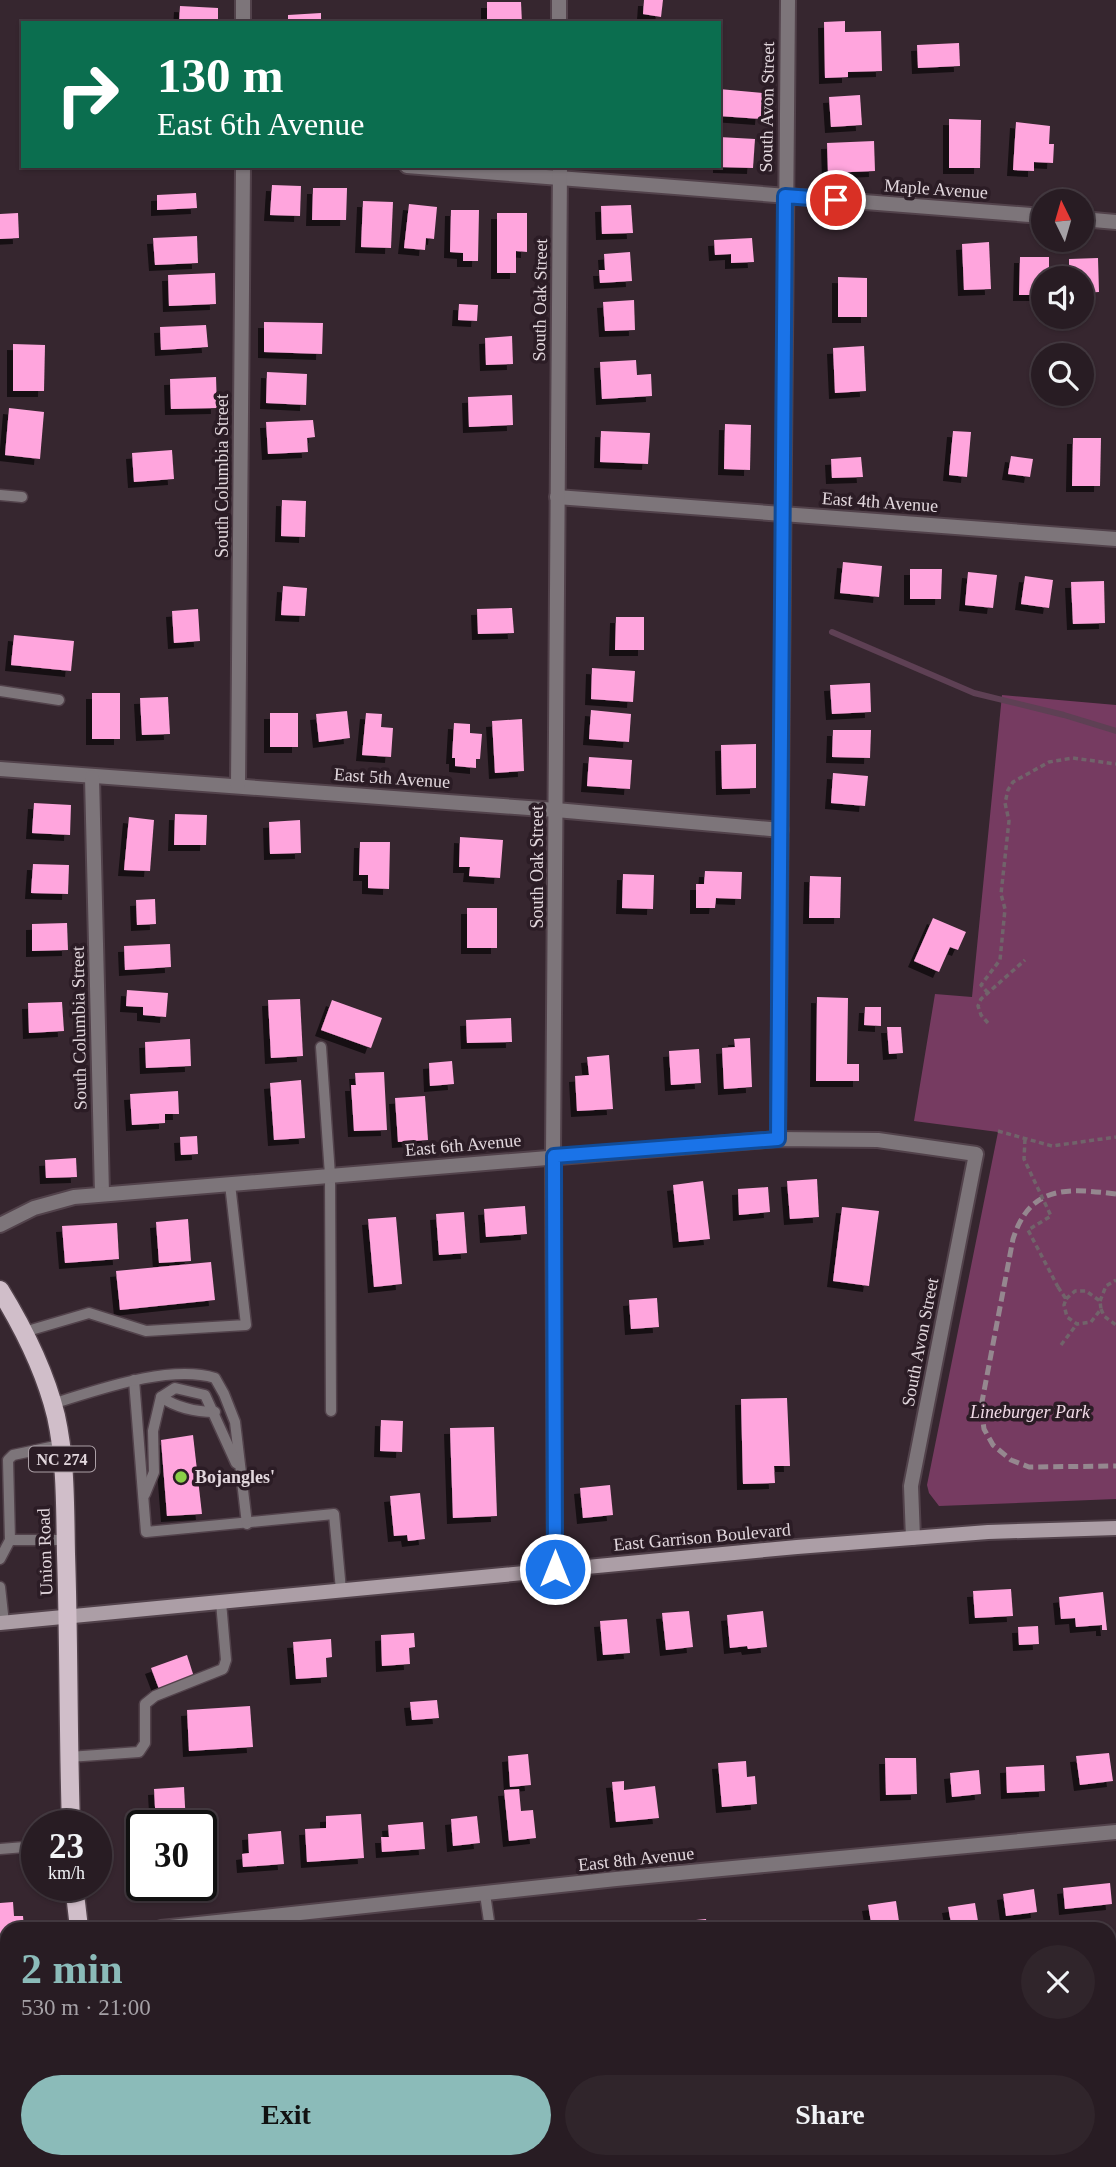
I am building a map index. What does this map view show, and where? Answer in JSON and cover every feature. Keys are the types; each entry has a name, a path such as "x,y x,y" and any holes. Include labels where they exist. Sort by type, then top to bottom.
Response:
{"main road":[{"name":"Union Road","path":"0,1290 24,1332 44,1377 60,1445 66,1540 71,1810"},
{"name":"East Garrison Boulevard","path":"2,1623 555,1569 913,1538 988,1532 1116,1528"},
{"path":"76,1901 78,1922"}],"street":[{"path":"243,0 243,21"},
{"path":"559,0 559,21"},
{"name":"South Avon Street","path":"778,1139 788,0"},
{"name":"South Columbia Street","path":"238,786 243,168"},
{"name":"Maple Avenue","path":"451,168 560,173 785,196 1031,215"},
{"name":"South Oak Street","path":"555,1569 554,1156 560,173"},
{"path":"1094,220 1116,222"},
{"name":"East 4th Avenue","path":"557,497 1116,539"},
{"name":"East 5th Avenue","path":"0,769 556,810 781,830"},
{"name":"South Columbia Street","path":"92,777 102,1194"},
{"name":"East 6th Avenue","path":"0,1225 52,1202 102,1194 778,1139 878,1140 976,1154"},
{"name":"South Avon Street","path":"913,1538 911,1486 976,1154"},
{"name":"East 8th Avenue","path":"278,1922 485,1894 1116,1832"}],"lane":[{"path":"0,495 22,497"},
{"path":"0,691 59,700"},
{"path":"321,1047 330,1175 331,1411"},
{"path":"24,1332 89,1313 146,1331 246,1325 230,1184"},
{"path":"52,1404 134,1380 200,1373 215,1378 235,1422 247,1524"},
{"path":"134,1380 146,1532 334,1514 341,1590"},
{"path":"144,1496 154,1472 153,1432 161,1397 175,1388 205,1395 240,1469"},
{"path":"161,1397 173,1405 201,1412 215,1412"},
{"path":"0,1559 10,1540 8,1460 13,1455 60,1445"},
{"path":"10,1540 66,1540"},
{"path":"0,1587 2,1623"},
{"path":"69,1757 139,1752 145,1743 145,1704 155,1696 223,1669 226,1660 221,1601"},
{"path":"0,1849 21,1847"},
{"path":"485,1894 489,1922"}],"path":[{"path":"988,993 981,985 1000,960 1005,909 1001,894 1009,821 1005,803 1007,790 1013,782 1049,762 1073,758 1116,764"},
{"path":"988,1023 978,1006 988,993 1025,960"},
{"path":"998,1131 1052,1146 1116,1138"},
{"path":"1025,1139 1024,1159 1051,1216 1028,1230 1066,1299"},
{"path":"1116,1280 1106,1286 1100,1301 1104,1316 1116,1325"},
{"path":"1100,1301 1092,1293 1080,1290 1066,1299 1064,1311 1067,1317 1077,1324 1091,1322 1101,1309"},
{"path":"1061,1345 1077,1324"}],"green space":[{"name":"Lineburger Park","path":"1002,695 1116,705 1116,1499 939,1506 929,1493 927,1485 998,1132 914,1121 935,994 972,997"}],"building":[{"path":"644,0 663,0 661,17 643,14"},
{"path":"487,2 521,2 522,21 487,21"},
{"path":"180,6 218,8 218,21 179,21"},
{"path":"321,13 321,21 288,21 288,15"},
{"path":"845,21 845,32 881,31 882,71 848,72 848,77 825,78 824,22"},
{"path":"959,43 960,66 918,68 917,45"},
{"path":"721,89 763,93 761,119 721,116"},
{"path":"860,95 862,125 831,127 829,97"},
{"path":"949,119 981,120 980,168 949,168"},
{"path":"1016,122 1050,126 1049,144 1054,144 1053,163 1034,162 1034,171 1013,170"},
{"path":"721,137 755,139 753,168 721,167"},
{"path":"874,141 875,171 828,173 827,143"},
{"path":"272,185 301,186 300,216 270,215"},
{"path":"313,188 347,188 346,220 312,220"},
{"path":"196,193 197,208 157,210 157,195"},
{"path":"363,201 393,202 391,248 361,247"},
{"path":"409,204 437,207 434,239 426,238 425,250 404,248"},
{"path":"631,205 633,233 602,234 601,206"},
{"path":"451,210 479,210 478,261 463,261 463,253 450,252"},
{"path":"18,213 19,238 0,239 0,214"},
{"path":"497,213 527,213 527,252 516,251 516,273 497,273"},
{"path":"197,236 198,263 155,265 153,238"},
{"path":"752,238 754,262 731,263 731,254 715,255 714,240"},
{"path":"989,242 991,289 964,290 962,244"},
{"path":"630,252 632,281 600,283 599,270 605,270 604,254"},
{"path":"1020,257 1049,257 1049,266 1031,266 1031,295 1019,295"},
{"path":"1098,258 1099,292 1094,292 1094,266 1069,266 1069,259"},
{"path":"215,273 216,304 169,306 168,275"},
{"path":"838,277 867,278 867,317 838,317"},
{"path":"634,300 635,330 605,331 603,302"},
{"path":"459,304 478,305 477,321 458,320"},
{"path":"264,322 323,323 322,354 264,352"},
{"path":"206,325 208,347 161,350 160,327"},
{"path":"512,336 513,364 486,365 485,338"},
{"path":"13,344 45,345 44,391 13,391"},
{"path":"864,346 866,391 835,393 833,348"},
{"path":"636,360 637,375 651,374 652,396 602,399 600,362"},
{"path":"267,372 307,374 306,405 266,403"},
{"path":"216,377 217,408 171,409 170,379"},
{"path":"512,395 513,425 469,427 468,397"},
{"path":"9,408 44,412 40,459 5,455"},
{"path":"313,420 315,437 307,438 308,452 268,454 266,422"},
{"path":"725,424 751,425 750,470 724,469"},
{"path":"601,431 650,433 648,464 600,462"},
{"path":"953,431 971,432 967,477 949,475"},
{"path":"1073,438 1101,438 1100,486 1072,486"},
{"path":"172,450 174,479 134,482 132,453"},
{"path":"1011,456 1033,459 1030,477 1008,474"},
{"path":"861,457 863,477 832,478 831,459"},
{"path":"282,500 306,501 305,537 281,536"},
{"path":"843,562 882,566 879,597 840,593"},
{"path":"910,569 942,569 941,599 910,599"},
{"path":"968,572 997,575 993,608 965,605"},
{"path":"1025,576 1053,580 1049,608 1021,604"},
{"path":"1104,581 1105,623 1073,624 1071,582"},
{"path":"283,586 307,588 305,616 281,615"},
{"path":"512,608 514,633 478,634 477,609"},
{"path":"198,609 200,641 174,643 172,611"},
{"path":"616,617 644,617 644,650 615,650"},
{"path":"14,635 74,641 71,671 11,665"},
{"path":"592,668 635,671 633,702 591,699"},
{"path":"870,683 871,712 832,714 830,685"},
{"path":"92,693 120,693 120,739 92,739"},
{"path":"168,697 170,734 142,735 140,698"},
{"path":"591,710 631,714 629,742 589,739"},
{"path":"347,711 350,738 319,742 316,714"},
{"path":"270,713 298,713 298,747 270,747"},
{"path":"366,713 382,714 381,727 393,728 391,757 362,755"},
{"path":"522,719 524,771 495,773 492,721"},
{"path":"454,723 470,724 470,733 482,734 480,759 476,759 476,768 455,766 455,758 452,758"},
{"path":"833,730 871,730 870,758 832,757"},
{"path":"756,744 756,788 722,789 721,745"},
{"path":"589,757 632,760 630,789 587,786"},
{"path":"833,773 868,776 865,806 831,803"},
{"path":"34,803 71,805 70,835 32,833"},
{"path":"175,814 207,815 206,845 174,845"},
{"path":"129,817 154,820 150,871 124,870"},
{"path":"300,820 301,853 270,854 269,822"},
{"path":"460,837 503,840 500,878 469,876 470,867 459,867"},
{"path":"360,842 390,842 389,889 368,888 368,875 359,875"},
{"path":"33,864 69,865 68,894 31,893"},
{"path":"705,871 742,872 741,899 716,898 715,908 696,908 696,884 704,884"},
{"path":"623,874 654,875 653,909 622,908"},
{"path":"810,876 841,877 840,918 809,918"},
{"path":"155,899 156,924 137,925 136,900"},
{"path":"467,908 497,908 497,948 467,948"},
{"path":"933,918 966,932 958,950 950,947 939,972 914,961"},
{"path":"67,923 68,950 32,951 32,924"},
{"path":"170,944 171,967 125,970 124,946"},
{"path":"127,990 168,993 166,1017 143,1015 143,1007 126,1006"},
{"path":"817,997 848,998 847,1064 859,1064 859,1081 816,1081"},
{"path":"300,999 303,1056 271,1058 268,1000"},
{"path":"332,1000 382,1018 371,1048 321,1030"},
{"path":"62,1002 64,1031 29,1033 28,1003"},
{"path":"865,1007 881,1007 881,1026 864,1025"},
{"path":"511,1018 512,1042 467,1043 466,1020"},
{"path":"887,1027 901,1027 903,1053 889,1054"},
{"path":"750,1038 752,1087 724,1089 722,1048 735,1047 734,1039"},
{"path":"190,1039 191,1066 146,1068 145,1042"},
{"path":"699,1049 701,1083 671,1085 669,1051"},
{"path":"609,1055 613,1109 577,1111 575,1076 589,1075 587,1057"},
{"path":"452,1061 454,1084 430,1086 429,1063"},
{"path":"384,1072 387,1130 354,1131 351,1085 356,1085 355,1073"},
{"path":"301,1080 305,1138 274,1140 270,1083"},
{"path":"178,1091 179,1114 165,1114 165,1123 132,1125 130,1094"},
{"path":"425,1096 428,1140 398,1142 395,1098"},
{"path":"197,1136 198,1154 181,1155 180,1137"},
{"path":"76,1158 77,1177 46,1178 45,1160"},
{"path":"817,1179 819,1217 790,1219 787,1181"},
{"path":"703,1181 710,1239 679,1242 673,1185"},
{"path":"768,1187 770,1212 739,1215 738,1189"},
{"path":"525,1206 527,1234 486,1237 484,1209"},
{"path":"842,1207 879,1211 869,1286 833,1281"},
{"path":"464,1212 467,1253 439,1255 436,1214"},
{"path":"396,1217 402,1284 374,1287 368,1219"},
{"path":"188,1219 191,1261 159,1263 156,1222"},
{"path":"117,1223 119,1259 65,1263 62,1226"},
{"path":"211,1262 215,1300 120,1310 116,1271"},
{"path":"657,1298 659,1327 631,1329 629,1300"},
{"path":"787,1398 790,1466 774,1466 775,1483 743,1484 741,1399"},
{"path":"381,1420 403,1421 402,1452 380,1451"},
{"path":"494,1427 497,1516 453,1518 450,1428"},
{"name":"Bojangles'","path":"193,1435 202,1514 167,1516 161,1440"},
{"path":"610,1485 613,1515 583,1518 580,1488"},
{"path":"420,1493 425,1539 408,1541 407,1535 394,1536 390,1496"},
{"path":"1011,1589 1013,1616 975,1618 973,1591"},
{"path":"1103,1592 1107,1630 1102,1630 1102,1625 1076,1627 1075,1618 1061,1619 1059,1597"},
{"path":"689,1611 693,1647 666,1650 662,1613"},
{"path":"763,1611 767,1647 730,1648 727,1615"},
{"path":"627,1619 630,1653 603,1655 600,1621"},
{"path":"1038,1626 1039,1644 1019,1645 1018,1627"},
{"path":"414,1633 415,1647 409,1648 410,1664 382,1666 381,1635"},
{"path":"331,1639 332,1657 326,1658 327,1677 296,1679 293,1642"},
{"path":"187,1655 194,1677 159,1689 151,1668"},
{"path":"437,1700 439,1718 412,1720 410,1702"},
{"path":"250,1706 253,1747 189,1751 187,1710"},
{"path":"1109,1753 1113,1781 1080,1785 1076,1756"},
{"path":"528,1754 531,1785 510,1787 508,1756"},
{"path":"885,1758 916,1758 917,1794 886,1795"},
{"path":"746,1761 747,1777 755,1776 757,1804 722,1807 718,1763"},
{"path":"1044,1765 1045,1791 1007,1793 1006,1767"},
{"path":"979,1770 981,1794 952,1797 950,1773"},
{"path":"624,1781 624,1790 655,1786 659,1818 616,1822 612,1782"},
{"path":"184,1787 185,1810 155,1810 154,1789"},
{"path":"519,1789 521,1811 533,1810 536,1838 509,1841 504,1790"},
{"path":"361,1814 364,1858 307,1862 305,1829 326,1828 326,1816"},
{"path":"477,1816 480,1843 453,1846 451,1819"},
{"path":"423,1822 425,1849 382,1852 381,1837 389,1837 388,1825"},
{"path":"281,1831 284,1864 243,1867 242,1854 249,1853 248,1834"},
{"path":"1110,1883 1112,1904 1065,1909 1063,1888"},
{"path":"1034,1889 1037,1912 1006,1916 1003,1894"},
{"path":"896,1901 899,1922 871,1922 868,1905"},
{"path":"13,1902 14,1916 23,1916 24,1922 0,1922 0,1903"},
{"path":"975,1903 978,1922 951,1922 948,1907"},
{"path":"706,1919 706,1922 686,1922"}],"waterway":[{"path":"832,632 974,693 1116,731"}],"railway":[{"path":"1116,1194 1082,1191 1052,1194 1029,1208 1020,1221 1013,1239 981,1407 984,1429 993,1445 1011,1460 1029,1467 1116,1466"}],"place":[{"name":"Bojangles'","path":"181,1477"}],"route":[{"path":"555,1569 554,1156 778,1139 785,196 836,200"}]}
